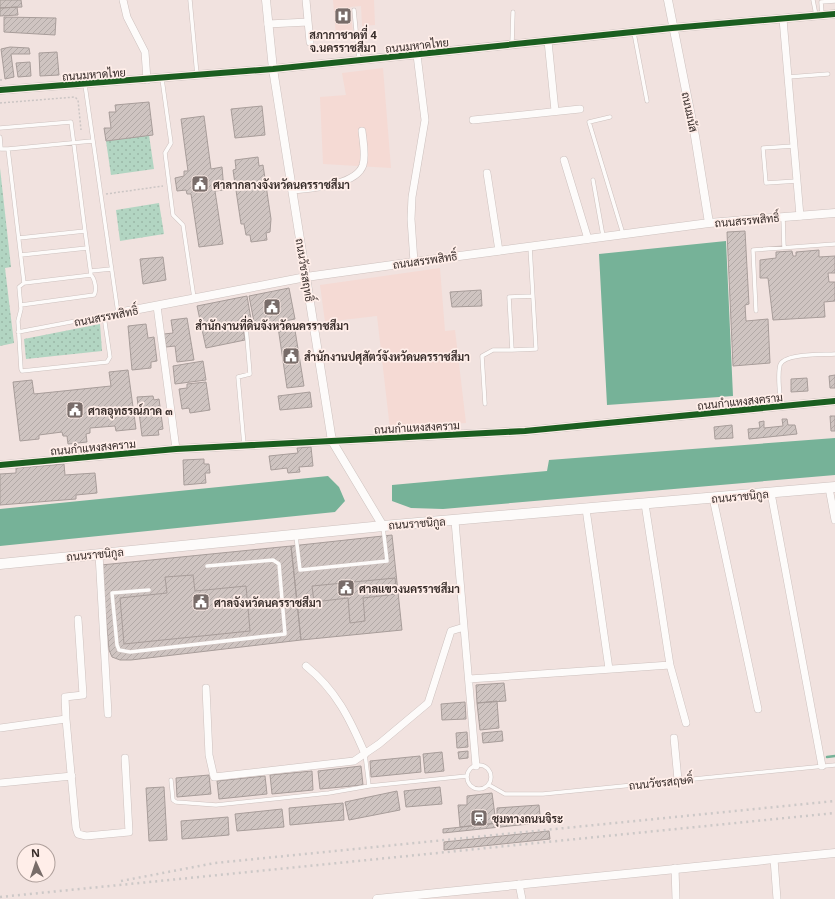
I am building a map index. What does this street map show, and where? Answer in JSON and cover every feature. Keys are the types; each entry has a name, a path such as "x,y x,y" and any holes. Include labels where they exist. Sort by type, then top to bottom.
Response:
{"main road":[{"name":"ถนนราชนิกูล","path":"0,564 383,526 455,521 832,487"}],"street":[{"path":"123,0 127,17 145,52 147,80"},
{"name":"ถนนวัชรสฤทธิ์","path":"266,0 273,69 332,441 383,526"},
{"path":"306,0 310,42"},
{"name":"ถนนมนัส","path":"668,0 672,28 695,136 709,224"},
{"name":"ถนนมหาดไทย","path":"0,90 162,79 417,56 512,44 835,14"},
{"path":"783,19 800,216"},
{"path":"268,24 308,22"},
{"path":"548,41 555,111"},
{"path":"414,262 411,219 412,197 425,120 417,56"},
{"path":"473,120 580,109"},
{"path":"292,190 331,185 355,175 361,170 364,159 362,131"},
{"path":"564,160 588,239"},
{"path":"487,173 499,251"},
{"name":"ถนนสรรพสิทธิ์","path":"118,313 306,277 414,262 709,224 835,214"},
{"path":"157,306 176,449"},
{"name":"ถนนกำแหงสงคราม","path":"0,465 176,449 525,431 835,401"},
{"path":"832,487 835,520"},
{"path":"771,493 822,766"},
{"path":"713,498 758,709"},
{"path":"645,504 670,665 686,723"},
{"path":"586,509 609,670"},
{"path":"455,521 476,766"},
{"path":"99,554 108,714"},
{"path":"78,619 83,695 65,697 78,834 86,836 126,834 129,832 125,758"},
{"path":"206,688 210,755 214,777 354,761 379,744 428,703 451,631 464,627"},
{"path":"469,678 670,665"},
{"path":"306,666 322,679 338,698 365,754"},
{"path":"0,728 66,719"},
{"path":"674,738 678,780"},
{"path":"0,783 72,776"},
{"path":"377,899 835,853"},
{"path":"774,859 777,899"},
{"path":"675,868 676,899"},
{"path":"519,884 522,899"}],"lane":[{"path":"190,0 197,76"},
{"path":"813,0 819,15"},
{"path":"819,15 821,2 835,1"},
{"path":"354,10 359,61"},
{"path":"512,12 512,44"},
{"path":"634,33 647,101"},
{"path":"788,77 828,74"},
{"path":"162,79 171,143 165,152 173,215 182,225 194,298"},
{"path":"85,85 118,313"},
{"path":"610,117 589,122 611,189 623,235"},
{"path":"0,128 71,122 87,248 96,292 94,295 21,305"},
{"path":"0,137 1,149 92,141"},
{"path":"794,146 763,148 765,176 766,183 797,181"},
{"path":"8,149 24,283"},
{"path":"593,180 603,237"},
{"path":"783,217 784,248"},
{"path":"19,238 85,231"},
{"path":"756,311 753,250 835,244"},
{"path":"485,404 482,356 493,350 536,348 530,247"},
{"path":"21,255 87,248"},
{"path":"104,316 110,357 107,362 22,372 20,369 18,321 21,305 19,287 24,283 111,269"},
{"path":"512,350 509,297 533,296"},
{"name":"ถนนสรรพสิทธิ์","path":"18,332 118,313"},
{"path":"244,446 238,377 250,374 246,326"},
{"path":"780,407 780,367 784,360 793,356 835,354"},
{"path":"296,535 300,570 387,561 383,526"},
{"path":"149,590 112,593 119,650 130,652 285,634 279,564 277,561 273,560 207,566"},
{"path":"365,754 369,786"},
{"path":"480,765 488,769 492,777 489,785 480,790 470,785 467,776 472,768 480,765"},
{"name":"ถนนวัชรสฤษดิ์","path":"489,785 505,794 543,794 835,765"},
{"path":"171,780 174,801 216,805 330,793 369,786 467,776"}],"path":[{"path":"0,103 76,97 78,100 81,130"},
{"path":"100,195 169,185"}],"shaded area":[{"name":"สภากาชาดที่ 4 จ.นครราชสีมา","path":"333,0 374,0 375,25 362,26 361,6 350,7 353,33 336,36"},
{"path":"383,68 391,168 323,164 320,97 346,95 342,73"},
{"path":"149,135 154,169 111,175 106,141"},
{"path":"0,168 11,267 5,268 14,343 0,346"},
{"path":"159,203 164,234 120,241 116,210"},
{"path":"726,241 733,396 607,405 599,254"},
{"path":"440,268 445,331 455,330 466,423 390,429 377,316 325,322 320,285"},
{"path":"100,324 102,351 26,359 24,339"},
{"path":"835,438 835,475 443,509 411,508 392,501 392,485 547,471 549,460"},
{"path":"328,476 339,487 345,501 335,512 0,546 0,509"}],"building":[{"path":"0,0 21,0 22,7 0,8"},
{"path":"17,7 18,15 0,16 0,8"},
{"path":"4,17 56,18 55,35 4,32"},
{"path":"10,47 29,48 30,54 11,54 14,77 5,79 1,49"},
{"path":"57,52 59,75 40,76 39,53"},
{"path":"30,62 31,76 18,77 16,63"},
{"path":"149,102 153,135 106,141 104,128 111,128 109,112 116,112 115,105"},
{"path":"262,106 265,135 235,138 231,109"},
{"name":"ศาลากลางจังหวัดนครราชสีมา","path":"204,116 211,169 222,167 224,190 215,191 223,244 199,247 191,194 187,194 186,190 177,191 175,178 184,176 184,171 188,171 181,119"},
{"path":"258,157 259,166 263,165 271,219 270,232 266,233 267,240 251,242 250,235 246,235 244,224 241,224 233,170 236,169 235,160"},
{"path":"745,231 749,304 745,305 746,321 768,319 770,363 733,366 727,232"},
{"path":"819,250 819,257 835,256 835,273 828,273 829,282 835,282 835,301 824,302 825,317 773,320 768,278 760,278 760,260 776,258 776,252 792,251 793,256 796,256 796,252"},
{"path":"163,257 166,280 143,284 140,259"},
{"name":"สำนักงานที่ดินจังหวัดนครราชสีมา","path":"289,288 295,319 255,327 249,296"},
{"path":"481,290 482,306 452,307 450,292"},
{"path":"247,296 251,319 242,321 245,340 206,348 197,306"},
{"path":"187,318 194,360 177,362 175,346 166,347 164,334 173,333 171,320"},
{"path":"146,324 148,338 154,337 157,361 151,362 151,368 132,370 128,326"},
{"name":"สำนักงานปศุสัตว์จังหวัดนครราชสีมา","path":"294,324 304,386 287,388 278,327"},
{"path":"203,361 206,380 175,384 173,366"},
{"name":"ศาลอุทธรณ์ภาค ๓","path":"128,370 136,429 116,431 115,426 90,428 90,433 86,434 87,442 68,444 67,436 63,436 62,432 39,435 39,439 20,441 13,382 32,380 34,394 111,386 109,372"},
{"path":"835,375 835,388 830,388 829,376"},
{"path":"807,378 808,391 791,392 791,379"},
{"path":"206,382 210,410 190,413 189,408 182,409 179,389 187,388 187,384"},
{"path":"310,392 312,407 280,410 278,396"},
{"path":"153,396 154,400 159,399 163,429 158,430 159,435 142,436 137,397"},
{"path":"830,416 835,416 835,431 831,431"},
{"path":"782,419 787,419 788,425 795,425 797,434 749,439 748,429 760,428 759,422 764,421 764,428 783,426"},
{"path":"732,425 733,438 715,439 714,427"},
{"path":"311,447 313,466 299,467 300,472 288,473 287,468 271,470 269,456 298,453 297,448"},
{"path":"204,459 204,464 209,464 210,473 205,473 206,483 184,485 183,460"},
{"path":"64,464 65,475 95,473 97,493 76,495 76,499 0,505 0,474 16,473 16,468"},
{"name":"ศาลแขวงนครราชสีมา","path":"392,535 402,630 301,640 291,546"},
{"name":"ศาลจังหวัดนครราชสีมา","path":"291,546 301,640 131,660 120,660 112,657 109,650 101,565"},
{"path":"193,575 195,591 246,586 250,631 124,644 120,598 167,593 165,577"},
{"path":"395,578 397,594 363,598 365,621 350,623 348,598 314,602 312,586"},
{"path":"504,683 506,701 477,703 476,685"},
{"path":"497,701 499,728 480,730 477,703"},
{"path":"465,702 466,719 442,720 441,704"},
{"path":"502,731 503,741 483,743 482,733"},
{"path":"467,732 468,747 457,748 456,733"},
{"path":"468,751 468,758 459,759 458,752"},
{"path":"442,752 444,771 425,773 423,754"},
{"path":"420,756 421,772 371,777 370,761"},
{"path":"361,766 363,785 320,789 318,771"},
{"path":"312,771 313,790 272,794 270,775"},
{"path":"209,775 211,794 177,797 176,778"},
{"path":"265,776 267,794 219,799 217,781"},
{"path":"164,787 167,840 149,841 146,788"},
{"path":"440,787 442,804 406,807 404,791"},
{"path":"397,791 400,810 349,820 345,802"},
{"path":"492,793 496,823 460,827 458,805 467,805 467,796"},
{"path":"343,803 344,820 290,825 289,808"},
{"path":"539,805 540,815 497,818 497,808"},
{"path":"282,809 284,827 237,831 235,814"},
{"path":"228,817 229,835 182,839 181,821"},
{"path":"547,818 548,822 443,833 443,829"},
{"path":"549,831 550,839 444,850 444,842"}],"waterway":[{"path":"827,757 835,756"}],"railway":[{"path":"121,881 215,863 835,801"},
{"path":"0,897 835,813"}],"cycle path":[{"path":"0,90 273,69 672,28 835,14"},
{"path":"0,465 176,449 525,431 835,401"}],"place":[{"name":"สภากาชาดที่ 4 จ.นครราชสีมา","path":"343,16"},
{"name":"ศาลากลางจังหวัดนครราชสีมา","path":"200,184"},
{"name":"สำนักงานที่ดินจังหวัดนครราชสีมา","path":"272,307"},
{"name":"สำนักงานปศุสัตว์จังหวัดนครราชสีมา","path":"291,356"},
{"name":"ศาลอุทธรณ์ภาค ๓","path":"75,410"},
{"name":"ศาลแขวงนครราชสีมา","path":"346,588"},
{"name":"ศาลจังหวัดนครราชสีมา","path":"201,602"},
{"name":"ชุมทางถนนจิระ","path":"479,818"}]}
